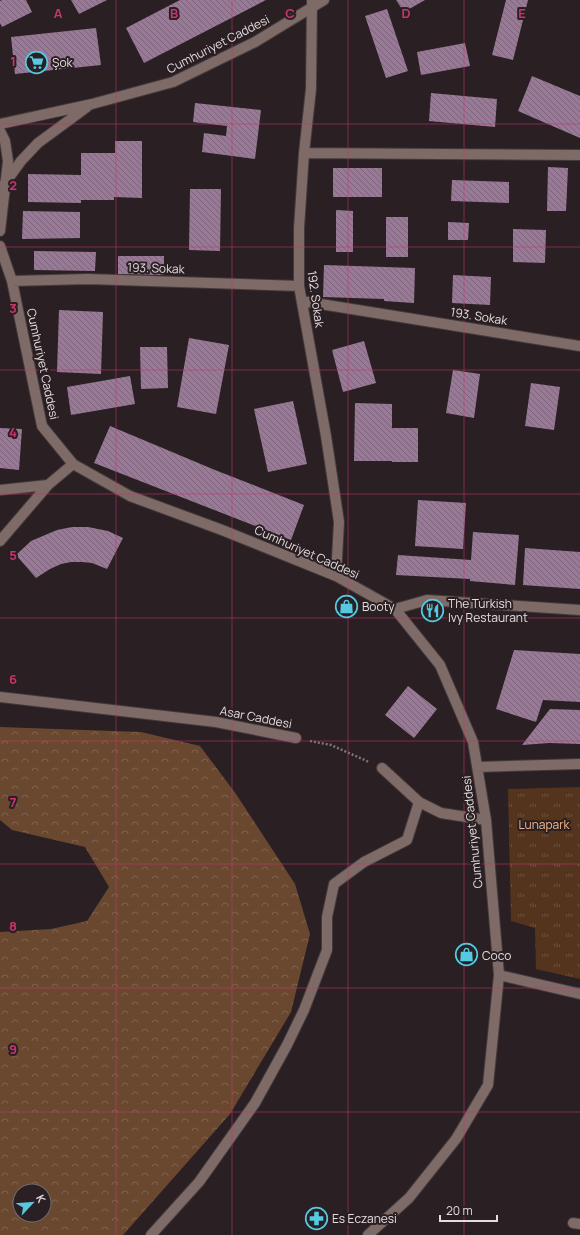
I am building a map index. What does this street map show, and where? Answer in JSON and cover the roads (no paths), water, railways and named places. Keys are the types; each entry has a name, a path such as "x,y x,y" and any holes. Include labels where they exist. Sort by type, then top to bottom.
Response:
{"street":[{"name":"Cumhuriyet Caddesi","path":"0,124 92,104 173,82 255,42 312,4 324,0"},
{"name":"192. Sokak","path":"312,4 311,89 304,152 299,228 299,286 326,436 339,522 336,576"},
{"path":"3,186 21,161 38,143 92,104"},
{"path":"0,131 5,141 8,161 3,186 0,231"},
{"path":"304,152 580,155"},
{"name":"Cumhuriyet Caddesi","path":"0,246 12,281 42,426 73,464 130,496 222,530 336,576 395,609 440,665 473,742 486,820 499,975 488,1085 456,1139 409,1198 368,1235"},
{"name":"193. Sokak","path":"12,281 88,279 299,286"},
{"name":"193. Sokak","path":"302,301 580,346"},
{"path":"0,541 48,485 73,464"},
{"path":"0,490 48,485"},
{"path":"395,609 427,600 580,610"},
{"name":"Asar Caddesi","path":"0,697 216,722 296,738"},
{"path":"478,767 580,764"},
{"path":"382,768 419,802 441,813 486,820"},
{"path":"151,1235 199,1182 255,1103 287,1045 304,1010 327,950 327,917 334,884 364,862 407,840 419,802"},
{"path":"499,975 580,994"}],"place":[{"name":"Şok","path":"36,62"},
{"name":"Booty","path":"347,606"},
{"name":"The Turkish Ivy Restaurant","path":"432,610"},
{"name":"Coco","path":"467,955"},
{"name":"Es Eczanesi","path":"316,1218"}],"park label":[{"name":"Lunapark","path":"544,824"}]}
